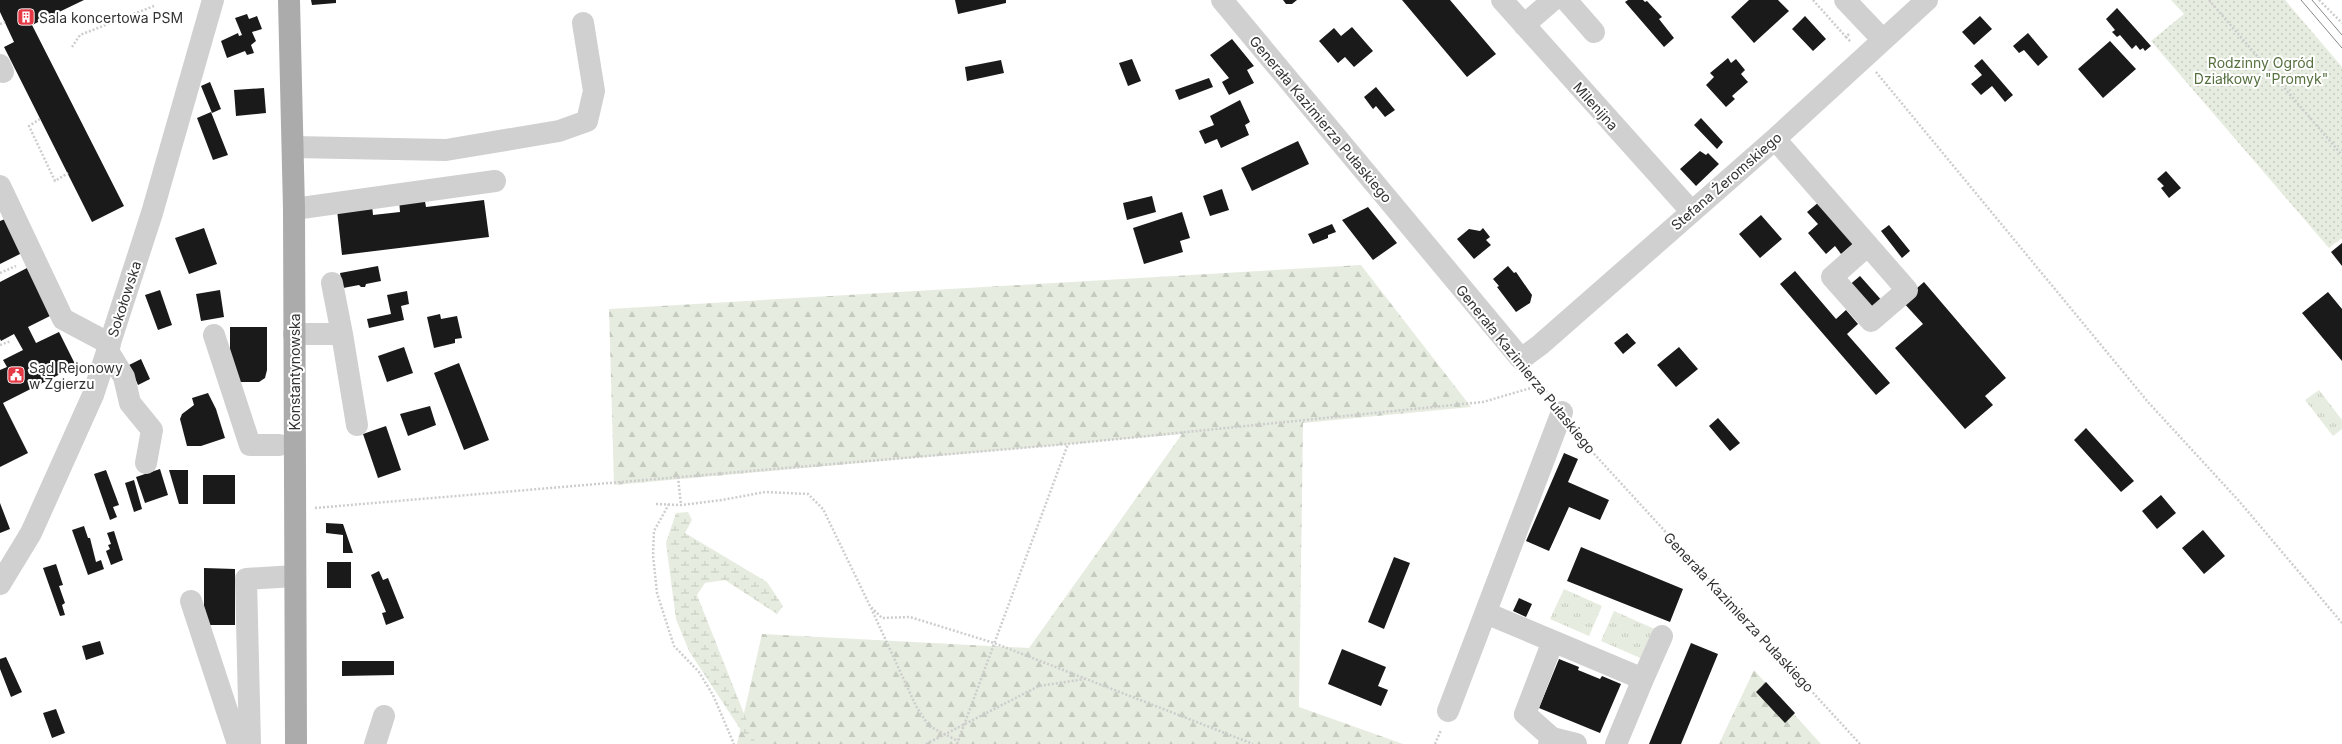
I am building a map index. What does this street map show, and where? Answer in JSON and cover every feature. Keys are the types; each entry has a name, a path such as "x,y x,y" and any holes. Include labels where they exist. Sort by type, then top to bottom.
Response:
{"main road":[{"name":"Konstantynowska","path":"289,0 294,208 296,744"}],"street":[{"name":"Sokołowska","path":"0,584 34,526 93,395 152,213 213,0"},
{"name":"Generała Kazimierza Pułaskiego","path":"1222,0 1521,359"},
{"name":"Milenijna","path":"1502,0 1691,211"},
{"path":"1524,25 1553,0"},
{"path":"1566,0 1594,32"},
{"path":"1845,0 1883,40"},
{"name":"Stefana Żeromskiego","path":"1521,359 1540,346 1691,211 1775,139 1927,0"},
{"path":"292,147 446,150 559,131 587,121 594,91 583,23"},
{"path":"1775,139 1868,245"},
{"path":"294,208 495,181"},
{"path":"0,186 63,319 109,347 124,377 130,403 152,430 146,463"},
{"path":"332,283 357,425"},
{"path":"294,334 342,334"},
{"path":"214,335 250,445 279,445"},
{"path":"1448,711 1562,412"},
{"path":"250,744 246,579 295,576"},
{"path":"190,601 238,744"},
{"path":"1486,613 1643,679"},
{"path":"1616,744 1662,636"},
{"path":"1553,641 1525,714 1550,741 1576,744"},
{"path":"375,744 384,716"}],"path":[{"path":"1813,0 1846,37"},
{"path":"2209,0 2342,155"},
{"path":"2319,0 2342,23"},
{"path":"72,47 80,35 122,17 154,6"},
{"path":"122,17 148,24"},
{"path":"0,24 4,22"},
{"path":"1864,57 2148,402 2238,501 2342,622"},
{"path":"40,119 29,126 55,181 68,173"},
{"path":"0,345 11,341"},
{"name":"Generała Kazimierza Pułaskiego","path":"1521,359 1562,412 1570,429 1860,744"},
{"path":"295,510 1068,444 1483,402 1541,385"},
{"path":"656,504 681,505 722,500 765,492 808,494 823,508 916,706 929,726 957,743 1068,444"},
{"path":"678,476 681,505"},
{"path":"670,504 654,531 653,555 657,593 674,646 699,672 734,744"},
{"path":"870,606 882,618 910,617 994,642 1252,744"},
{"path":"926,744 964,726 1039,686 1087,679"}],"green space":[{"name":"Rodzinny Ogród Działkowy \"Promyk\"","path":"2171,0 2285,0 2342,67 2342,238 2329,248 2151,41 2184,14"},
{"path":"1361,265 1471,407 1303,423 1299,707 1403,744 737,744 762,634 1029,648 1182,434 614,485 609,309"},
{"path":"2319,390 2342,420 2342,429 2333,436 2305,400"},
{"path":"688,512 692,520 685,533 767,582 783,606 777,614 725,580 705,583 697,595 756,744 750,744 689,651 676,619 666,543 676,513"},
{"path":"1564,589 1602,606 1589,636 1550,619"},
{"path":"1614,611 1657,630 1645,660 1601,641"},
{"path":"1754,670 1821,744 1719,744"}],"building":[{"path":"0,0 84,0 32,25 124,206 92,222 4,47 14,42 0,12"},
{"path":"311,0 336,0 336,3 312,5"},
{"path":"955,0 1006,0 1006,3 958,14"},
{"path":"1283,0 1297,0 1292,4 1286,4"},
{"path":"1402,0 1450,0 1496,54 1467,77"},
{"path":"1628,0 1647,1 1662,17 1659,19 1674,38 1664,47 1625,2"},
{"path":"1749,0 1778,0 1789,11 1754,43 1731,17"},
{"path":"2117,8 2151,46 2145,51 2143,48 2140,50 2136,45 2132,49 2120,35 2117,37 2112,32 2115,30 2106,19"},
{"path":"247,14 249,19 257,16 262,29 252,32 256,41 251,45 254,53 247,55 245,51 227,58 221,41 238,33 239,36 242,35 235,18"},
{"path":"1805,16 1826,39 1813,51 1792,29"},
{"path":"1980,16 1992,29 1974,45 1962,32"},
{"path":"1352,27 1373,51 1354,67 1345,57 1338,63 1319,41 1334,28 1341,36"},
{"path":"2028,33 2048,57 2038,66 2024,50 2019,53 2013,46"},
{"path":"1232,39 1254,66 1247,70 1254,83 1229,95 1222,82 1229,78 1210,55"},
{"path":"2110,41 2136,69 2103,98 2078,69"},
{"path":"1728,58 1731,63 1736,59 1745,70 1741,74 1748,82 1732,96 1735,99 1726,107 1706,85 1714,77 1710,73"},
{"path":"1132,59 1141,81 1128,86 1119,63"},
{"path":"1982,59 2013,95 2005,102 1992,86 1981,95 1971,84 1982,75 1974,66"},
{"path":"1001,60 1004,73 967,81 965,67"},
{"path":"1209,78 1213,87 1179,100 1175,90"},
{"path":"210,82 221,109 212,113 201,86"},
{"path":"1376,87 1395,110 1385,117 1376,106 1373,109 1364,97"},
{"path":"264,88 266,113 236,116 234,90"},
{"path":"1240,100 1250,122 1245,125 1249,135 1221,148 1217,139 1205,144 1199,131 1214,125 1210,116"},
{"path":"211,112 228,155 213,160 197,118"},
{"path":"1701,118 1723,142 1717,149 1694,125"},
{"path":"1298,141 1309,164 1252,191 1241,168"},
{"path":"1700,151 1706,155 1708,153 1719,164 1696,186 1680,169"},
{"path":"2166,171 2181,188 2169,198 2161,188 2164,186 2157,179"},
{"path":"1222,189 1229,210 1210,216 1203,196"},
{"path":"424,196 426,207 484,200 489,237 342,255 337,210 372,205 373,215 400,212 399,199"},
{"path":"1152,196 1156,212 1127,220 1123,203"},
{"path":"1819,202 1855,242 1841,254 1835,246 1826,254 1808,233 1818,224 1807,212"},
{"path":"1368,207 1397,243 1373,260 1342,220"},
{"path":"1182,212 1190,238 1180,241 1183,252 1144,264 1133,228"},
{"path":"1761,215 1782,239 1760,258 1739,234"},
{"path":"5,219 22,253 0,264 0,221"},
{"path":"1332,224 1336,232 1328,235 1328,238 1313,244 1308,234"},
{"path":"1889,225 1910,251 1902,258 1881,231"},
{"path":"204,228 217,264 189,274 175,238"},
{"path":"1483,228 1490,237 1486,240 1491,245 1474,259 1457,239 1469,229 1480,231"},
{"path":"2342,243 2342,266 2331,252"},
{"path":"378,266 381,281 366,284 365,287 361,287 359,285 343,288 340,273"},
{"path":"1508,266 1514,273 1516,272 1532,295 1530,303 1516,312 1497,287 1499,286 1493,279"},
{"path":"27,268 52,315 28,327 36,343 59,332 76,366 3,403 28,453 0,467 0,370 7,367 3,360 23,350 14,334 1,341 0,339 0,282"},
{"path":"1795,271 1836,319 1846,310 1858,324 1847,334 1890,383 1876,395 1780,284"},
{"path":"1860,276 1884,303 1871,314 1847,287"},
{"path":"1924,282 2006,378 1985,396 1993,405 1965,429 1895,348 1923,324 1902,301"},
{"path":"160,290 172,325 158,330 145,295"},
{"path":"220,290 224,317 201,321 196,294"},
{"path":"407,291 409,304 401,306 404,320 369,328 367,319 391,314 387,295"},
{"path":"2328,292 2342,309 2342,361 2302,313"},
{"path":"440,314 441,319 457,316 462,338 455,339 455,343 434,348 427,317"},
{"path":"230,327 267,327 267,370 265,378 259,382 239,382 230,370"},
{"path":"1627,333 1636,343 1623,354 1614,343"},
{"path":"404,347 413,373 387,382 378,356"},
{"path":"1679,347 1698,369 1676,387 1657,365"},
{"path":"141,359 150,379 138,385 129,365"},
{"path":"459,363 489,440 464,450 434,373"},
{"path":"208,393 216,409 225,438 201,446 187,446 180,419 182,414 194,405 192,398"},
{"path":"430,406 436,425 408,436 400,414"},
{"path":"1718,418 1740,443 1730,451 1709,426"},
{"path":"386,426 401,470 378,478 363,434"},
{"path":"2086,428 2134,481 2121,492 2074,440"},
{"path":"1564,453 1578,459 1568,482 1609,500 1600,520 1569,507 1549,551 1526,541"},
{"path":"160,469 168,495 145,503 136,477"},
{"path":"106,470 119,505 113,507 117,517 110,520 94,474"},
{"path":"169,470 188,470 188,504 179,504"},
{"path":"203,475 235,475 235,504 203,504"},
{"path":"134,480 142,509 134,512 125,483"},
{"path":"2161,495 2176,513 2157,529 2142,511"},
{"path":"0,503 10,529 0,533"},
{"path":"326,523 343,524 353,553 343,553 343,535 326,533"},
{"path":"84,526 88,538 90,538 96,562 101,560 104,569 88,575 72,530"},
{"path":"2203,530 2225,556 2204,574 2182,548"},
{"path":"114,531 123,560 111,565 106,551 110,549 108,545 111,544 107,533"},
{"path":"1581,547 1683,589 1670,622 1567,581"},
{"path":"1394,557 1410,563 1384,629 1368,622"},
{"path":"327,562 351,562 351,588 327,588"},
{"path":"56,564 63,585 59,586 65,603 62,605 65,615 60,616 43,568"},
{"path":"204,568 235,569 235,625 204,625"},
{"path":"379,571 383,580 388,578 404,618 386,625 382,613 386,612 371,575"},
{"path":"1519,598 1532,604 1526,617 1513,611"},
{"path":"100,641 104,654 86,660 82,646"},
{"path":"1691,643 1718,654 1681,744 1649,744"},
{"path":"1342,649 1386,667 1378,686 1388,690 1381,706 1328,684"},
{"path":"6,657 22,692 11,697 0,669 0,659"},
{"path":"1559,659 1579,667 1578,670 1600,679 1602,676 1621,684 1600,733 1539,708"},
{"path":"342,661 394,661 394,675 342,676"},
{"path":"1766,682 1795,713 1785,723 1756,692"},
{"path":"56,709 65,733 52,738 43,713"}],"tram line":[{"path":"2301,0 2342,48"},
{"path":"2312,0 2342,35"}],"place":[{"name":"Sala koncertowa PSM","path":"26,17"},
{"name":"Sąd Rejonowy w Zgierzu","path":"16,375"}]}
